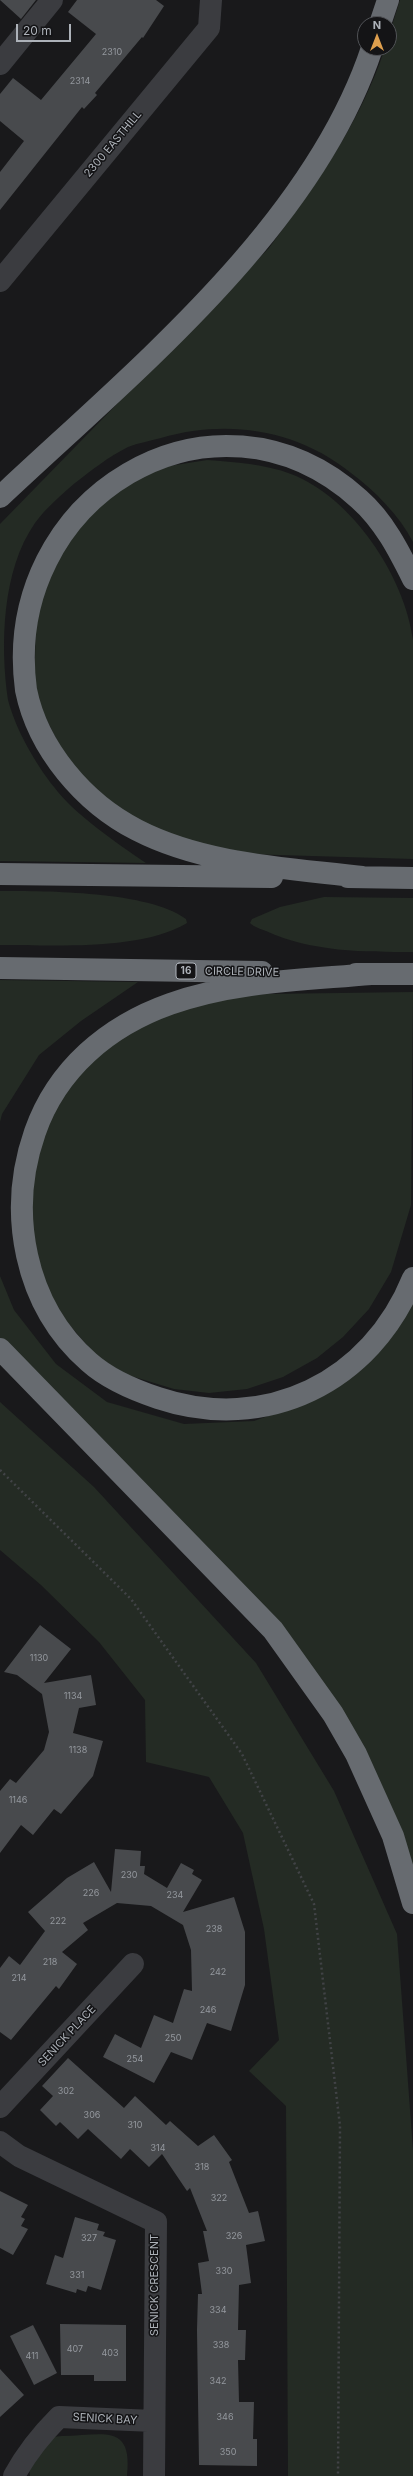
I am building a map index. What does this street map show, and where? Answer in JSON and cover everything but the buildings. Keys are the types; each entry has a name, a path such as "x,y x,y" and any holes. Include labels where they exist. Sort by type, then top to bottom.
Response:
{"highway":[{"path":"383,16 388,0"},
{"path":"0,497 174,334 249,253 314,166 341,122 363,77 370,56"},
{"path":"362,878 281,868 206,855 169,844 137,830 109,812 80,787 60,763 40,734 30,706 24,678 24,611 32,579 49,547 66,521 86,500 113,478 140,464 171,453 205,447 244,448 275,453 304,464 334,480 360,499 382,524 413,580"},
{"path":"0,874 413,878"},
{"name":"CIRCLE DRIVE","path":"0,968 413,974"},
{"path":"371,974 231,987 170,1004 114,1030 90,1049 68,1071 51,1097 27,1155 21,1187 21,1222 26,1255 37,1286 49,1310 68,1340 90,1363 118,1381 145,1394 174,1403 205,1410 238,1410 269,1406 305,1394 336,1376 361,1356 384,1332 403,1304 413,1278"},
{"path":"0,1349 273,1630 333,1714 356,1754 393,1836 413,1903"}],"street":[{"path":"0,64 52,0"},
{"name":"2300 EASTHILL","path":"0,281 209,28 211,0"},
{"name":"SENICK PLACE","path":"0,2108 133,1964"},
{"name":"SENICK CRESCENT","path":"0,2142 19,2156 156,2222 154,2476"},
{"name":"SENICK BAY","path":"14,2476 28,2453 59,2417 154,2421"}],"path":[{"path":"0,1470 131,1599 242,1754 314,1904 340,2126 338,2476"}],"shaded area":[{"path":"400,0 413,0 413,542 401,522 386,504 351,473 330,458 307,446 260,432 236,429 211,429 186,432 140,443 128,447 114,455 75,483 39,517 24,542 16,563 6,608 4,632 4,656 8,700 11,711 27,746 54,787 73,808 97,828 146,863 0,861 0,524 269,248 320,177 350,127 363,102 382,56 397,56 397,16 395,16"},
{"path":"207,460 271,468 291,474 313,485 335,501 354,520 372,542 387,566 399,591 408,616 413,640 413,859 245,854 188,843 132,818 95,789 66,758 34,695 37,584 106,492 163,467"},
{"path":"0,891 69,892 123,898 148,903 169,910 186,919 187,923 168,932 122,942 70,945 0,945"},
{"path":"324,897 413,898 413,952 357,951 320,947 284,938 253,926 250,923 252,919 280,907"},
{"path":"0,980 138,982 81,1021 39,1055 2,1114 0,1122"},
{"path":"413,992 411,1205 391,1272 369,1309 343,1337 317,1358 283,1377 247,1389 209,1393 174,1389 128,1375 97,1357 49,1301 23,1219 46,1114 113,1036 196,999 267,994"},
{"path":"0,1276 14,1310 56,1364 107,1402 184,1424 254,1421 318,1398 413,1289 413,1902 331,1700 160,1499 0,1338"},
{"path":"0,1402 94,1487 256,1663 334,1791 397,1934 413,2150 413,2476 288,2476 286,2106 249,2071 279,2040 264,1929 243,1833 209,1777 146,1762 145,1700 99,1642 41,1585 0,1550"},
{"path":"102,2434 112,2436 120,2440 125,2447 128,2459 127,2476 30,2476 29,2468 52,2437"}]}
